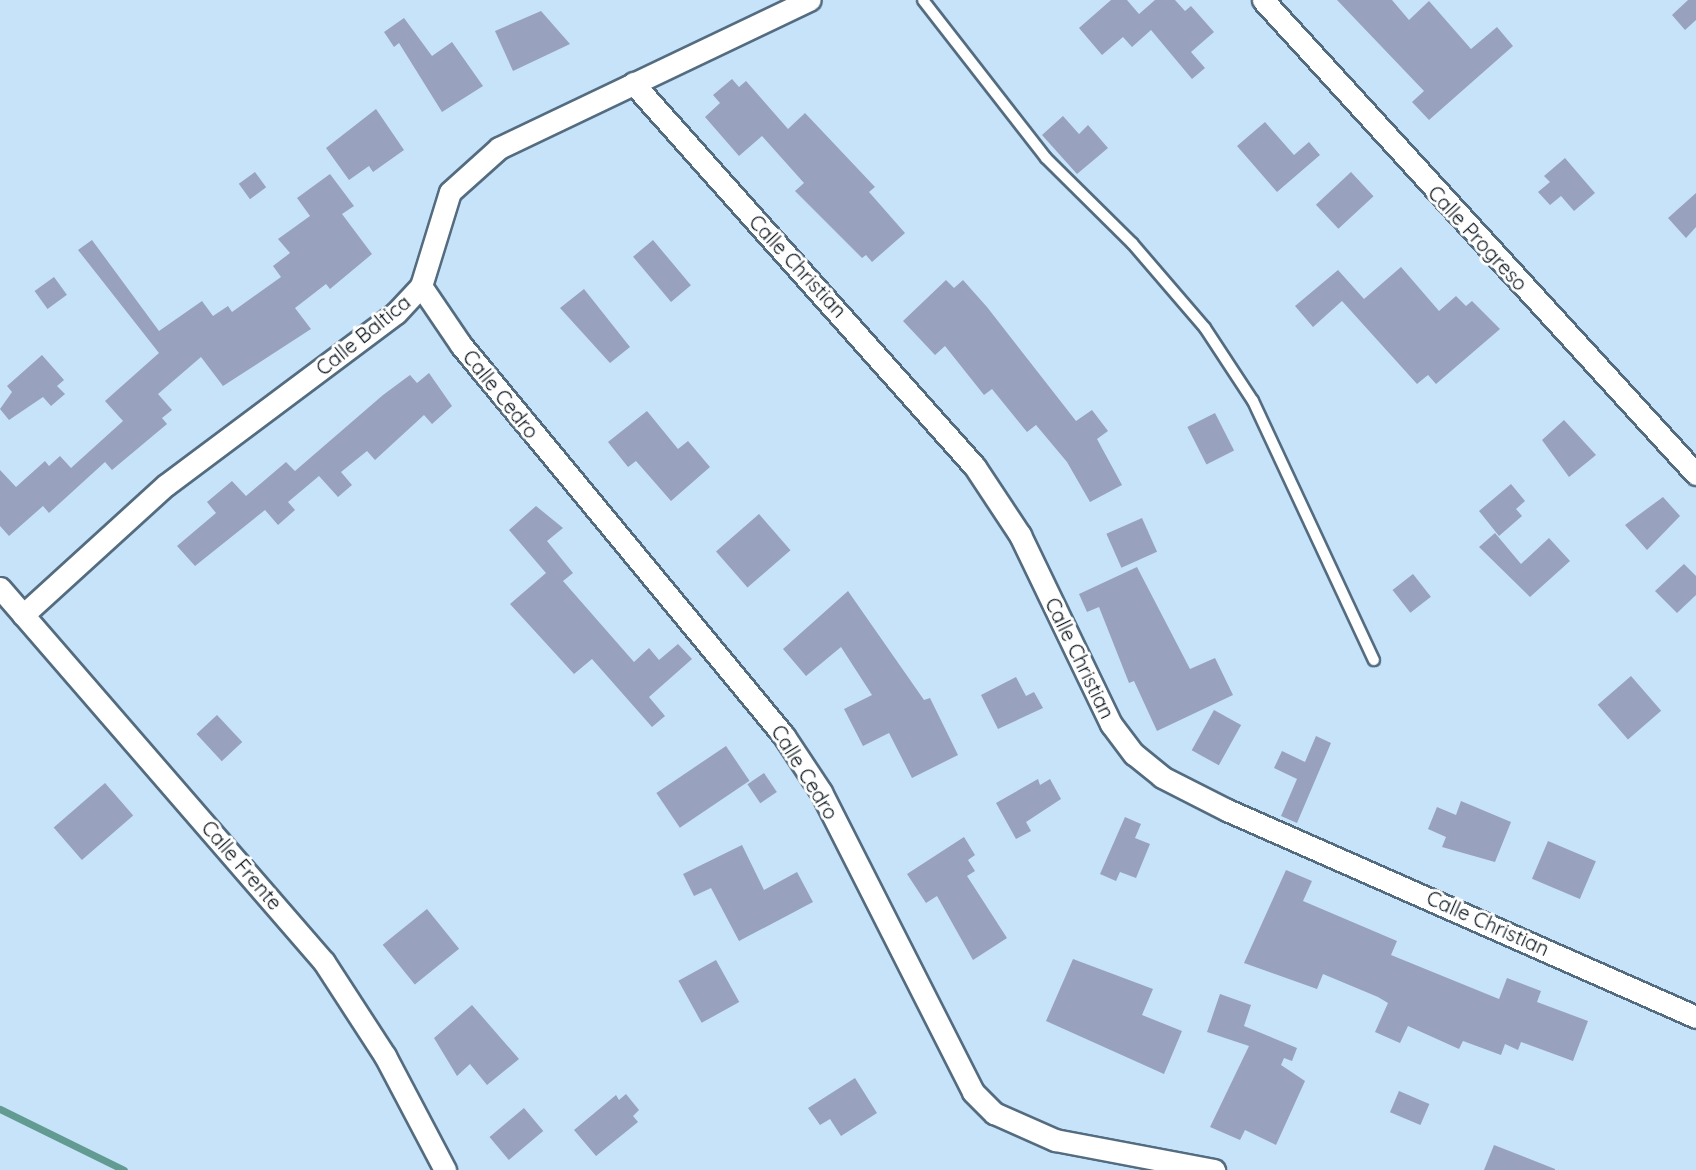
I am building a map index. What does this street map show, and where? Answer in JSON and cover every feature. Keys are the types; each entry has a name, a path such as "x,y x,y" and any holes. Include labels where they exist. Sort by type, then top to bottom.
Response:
{"street":[{"name":"Calle Baltica","path":"23,615 166,485 375,330 421,286 450,192 500,148 809,0"},
{"name":"Calle Progreso","path":"1263,0 1696,474"},
{"name":"Calle Christian","path":"633,83 975,467 1020,535 1111,724 1134,754 1162,777 1227,810 1696,1017"},
{"name":"Calle Cedro","path":"421,286 468,354 784,736 821,792 973,1092 994,1113 1054,1140 1214,1170"},
{"name":"Calle Frente","path":"0,588 324,962 385,1056 445,1170"}],"lane":[{"path":"922,0 1046,158 1132,243 1205,328 1253,401 1374,660"}],"building":[{"path":"1111,0 1127,0 1139,14 1155,0 1175,0 1185,11 1191,6 1214,32 1191,52 1205,68 1192,79 1151,30 1132,47 1123,37 1102,55 1079,28"},
{"path":"1337,0 1392,0 1409,20 1429,1 1471,49 1497,27 1513,46 1429,120 1412,102 1424,91"},
{"path":"1688,0 1696,0 1696,20 1685,30 1672,15"},
{"path":"541,11 570,44 513,71 495,31"},
{"path":"404,18 432,56 452,42 483,86 442,112 399,43 394,47 384,32"},
{"path":"732,79 739,87 746,81 788,129 805,113 875,187 869,192 905,233 872,262 866,255 862,258 795,191 804,183 762,136 739,156 705,117 720,103 713,95"},
{"path":"376,109 404,150 373,172 369,166 349,180 326,148"},
{"path":"1063,116 1079,134 1088,125 1108,148 1077,174 1042,135"},
{"path":"1265,122 1294,155 1309,142 1320,155 1277,192 1237,146"},
{"path":"1565,158 1595,193 1574,211 1561,196 1550,205 1538,192 1550,182 1544,176"},
{"path":"255,172 266,187 250,199 239,184"},
{"path":"1351,172 1374,196 1338,229 1316,205"},
{"path":"330,174 354,206 342,214 372,254 330,289 326,284 295,308 311,329 223,386 201,357 158,394 172,410 162,418 167,424 112,470 105,462 49,513 43,506 9,536 0,526 0,470 16,487 45,461 49,466 60,456 71,468 123,421 105,401 159,353 78,250 92,240 159,331 202,301 213,316 228,306 232,312 281,277 273,266 290,253 278,239 310,216 297,198"},
{"path":"1696,193 1696,227 1686,238 1668,218"},
{"path":"653,240 691,285 671,302 633,257"},
{"path":"1401,267 1439,311 1456,296 1466,306 1472,301 1500,329 1436,384 1428,375 1417,384 1342,301 1313,327 1295,306 1338,270 1364,299"},
{"path":"54,277 67,295 48,309 35,291"},
{"path":"946,280 954,288 963,280 987,307 1076,421 1092,410 1108,431 1097,439 1122,485 1090,502 1067,462 1036,425 1027,432 992,389 984,395 945,346 935,355 903,321"},
{"path":"584,289 630,347 610,363 560,308"},
{"path":"42,355 64,380 57,386 65,394 51,406 43,397 9,420 0,409 12,392 7,386"},
{"path":"429,373 452,406 432,424 424,415 375,460 367,451 341,472 352,485 338,497 319,476 288,502 295,510 278,525 265,510 195,566 177,546 216,513 207,502 232,481 246,496 286,462 295,471 383,395 410,375 417,383"},
{"path":"647,411 678,449 688,441 710,467 671,501 636,461 628,467 608,442"},
{"path":"1215,413 1234,450 1206,464 1187,427"},
{"path":"1564,420 1596,455 1569,477 1542,440"},
{"path":"1511,484 1525,501 1516,509 1522,516 1499,536 1479,511"},
{"path":"1663,497 1680,516 1647,550 1625,525"},
{"path":"536,506 563,528 547,541 573,573 563,581 634,662 649,648 659,660 678,644 692,659 649,697 665,716 652,727 592,659 574,674 510,604 546,573 509,530"},
{"path":"759,514 790,550 747,588 716,551"},
{"path":"1142,518 1157,552 1121,568 1106,534"},
{"path":"1495,533 1521,564 1549,538 1570,561 1530,597 1479,547"},
{"path":"1684,564 1696,576 1696,595 1677,613 1655,591"},
{"path":"1137,567 1190,669 1215,658 1233,695 1157,731 1134,681 1129,683 1099,607 1087,612 1079,594"},
{"path":"1413,574 1431,597 1410,613 1393,590"},
{"path":"848,591 924,700 930,698 958,755 912,778 889,733 863,746 844,709 872,695 841,647 806,676 783,649"},
{"path":"1631,676 1661,711 1628,740 1598,705"},
{"path":"1016,677 1026,696 1034,692 1043,708 998,729 981,695"},
{"path":"1214,710 1241,725 1219,765 1192,750"},
{"path":"217,715 242,742 222,761 197,734"},
{"path":"1316,736 1331,743 1297,823 1281,816 1297,779 1274,768 1282,751 1305,762"},
{"path":"726,746 749,781 680,828 656,793"},
{"path":"764,773 777,792 760,803 747,784"},
{"path":"1038,779 1040,785 1050,779 1061,799 1026,822 1031,831 1016,839 996,803"},
{"path":"105,783 133,815 82,860 54,828"},
{"path":"1461,801 1511,822 1495,862 1442,847 1446,837 1428,829 1437,807 1456,815"},
{"path":"1125,817 1141,824 1135,838 1150,844 1136,878 1120,872 1116,881 1100,874"},
{"path":"964,837 975,855 968,860 975,871 967,876 1007,938 973,960 937,896 926,903 907,874"},
{"path":"1548,841 1596,861 1580,899 1532,879"},
{"path":"742,845 764,890 797,872 813,902 739,941 711,888 694,896 683,874"},
{"path":"1286,870 1312,881 1303,901 1397,941 1391,955 1499,999 1507,978 1541,991 1537,1002 1588,1021 1573,1061 1521,1042 1518,1050 1505,1044 1501,1055 1463,1041 1459,1049 1408,1026 1400,1043 1375,1032 1388,1003 1378,997 1323,974 1317,989 1244,963"},
{"path":"427,909 459,949 415,985 383,945"},
{"path":"1073,959 1153,989 1142,1015 1182,1031 1164,1074 1046,1021"},
{"path":"716,960 739,1002 702,1023 678,981"},
{"path":"1220,994 1251,1005 1244,1026 1297,1048 1292,1061 1284,1058 1281,1065 1305,1081 1276,1145 1245,1130 1240,1140 1210,1127 1249,1046 1207,1032"},
{"path":"472,1005 519,1059 487,1085 470,1064 457,1076 434,1038"},
{"path":"855,1078 877,1113 841,1136 830,1119 820,1125 808,1108"},
{"path":"1399,1091 1429,1104 1420,1125 1390,1112"},
{"path":"626,1094 639,1110 633,1116 638,1122 596,1156 574,1130 616,1095 619,1100"},
{"path":"524,1108 543,1131 509,1160 490,1137"},
{"path":"1494,1145 1555,1169 1555,1170 1484,1170"}],"waterway":[{"path":"0,1109 124,1170"}]}
